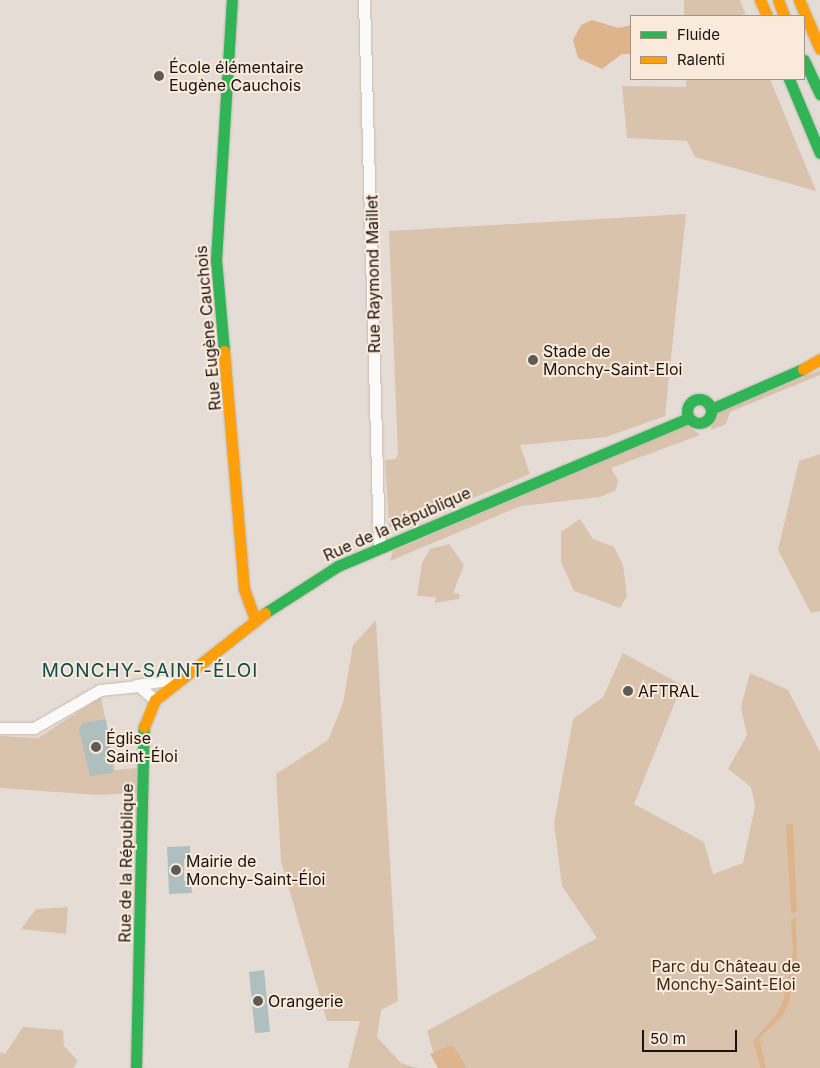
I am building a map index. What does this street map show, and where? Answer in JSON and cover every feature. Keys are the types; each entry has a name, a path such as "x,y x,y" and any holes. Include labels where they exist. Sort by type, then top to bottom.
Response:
{"main road":[{"name":"Rue Eugène Cauchois","path":"232,0 216,204 217,274 244,589 255,620"},
{"path":"760,0 766,15"},
{"path":"778,0 784,15"},
{"path":"799,0 820,49"},
{"path":"805,62 820,94"},
{"path":"789,80 820,153"},
{"path":"795,80 820,130"},
{"path":"711,409 704,400 692,401 687,407 688,418 704,422 711,409 803,369 820,359"},
{"path":"803,369 820,364"},
{"name":"Rue de la République","path":"136,1068 142,733 155,700 179,678 255,620 338,566 379,547 688,418"}],"street":[{"name":"Rue Raymond Maillet","path":"364,0 379,547"},
{"path":"0,728 34,728 96,692 179,678"},
{"path":"135,685 155,700"}],"green space":[{"path":"684,0 740,0 746,15 684,15"},
{"path":"686,80 770,80 816,191 695,157 687,141 627,138 622,86 686,87"},
{"name":"Stade de Monchy-Saint-Eloi","path":"686,214 665,416 606,437 520,445 530,474 402,528 389,527 385,460 396,459 398,454 389,231"},
{"path":"820,370 820,375 730,412 726,424 711,430 713,415"},
{"path":"688,425 700,435 611,468 618,480 616,490 600,497 521,506 390,561 393,551"},
{"path":"820,454 820,611 811,613 778,550 799,461"},
{"path":"580,519 593,539 614,547 623,565 627,596 620,608 574,591 561,562 561,532"},
{"path":"449,544 464,565 453,593 460,594 459,599 435,603 436,597 417,596 422,563 430,549"},
{"path":"376,620 398,1001 381,1010 377,1037 401,1063 417,1068 348,1068 360,1021 327,1021 281,861 276,774 328,740 343,703 353,645"},
{"name":"Parc du Château de Monchy-Saint-Eloi","path":"623,653 682,685 634,804 704,842 713,874 743,863 755,806 751,787 728,769 747,735 741,707 750,673 788,690 820,752 820,1068 438,1068 427,1031 597,938 562,886 554,823 573,719 603,697"},
{"path":"101,697 115,770 137,768 137,793 98,795 0,788 0,736 38,738"},
{"path":"68,907 66,934 21,929 36,909"},
{"path":"23,1027 63,1030 64,1046 78,1061 73,1068 0,1068 0,1052 5,1054"}],"shaded area":[{"path":"592,20 618,28 630,25 630,54 622,54 602,69 578,58 573,40 581,25"},
{"path":"793,823 797,912 791,913 786,826"},
{"path":"796,918 797,960 789,1003 782,1017 759,1038 766,1068 761,1068 753,1041 776,1015 784,998 793,950 791,919"},
{"path":"451,1045 467,1068 438,1068 430,1054"}],"building":[{"name":"Église Saint-Éloi","path":"106,719 113,773 90,776 79,729 83,723"},
{"name":"Mairie de Monchy-Saint-Éloi","path":"190,846 190,859 184,859 184,881 191,881 192,893 169,894 167,847"},
{"name":"Orangerie","path":"264,970 270,1032 255,1033 249,972"}],"traffic: fast":[{"path":"224,351 216,260 232,0"},
{"path":"805,62 820,94"},
{"path":"789,80 820,153"},
{"path":"711,409 803,369"},
{"path":"699,399 708,402 711,411 708,420 699,423 690,420 687,411 690,402 699,399"},
{"path":"265,613 338,566 688,418"},
{"path":"136,1068 144,727"}],"traffic: slow":[{"path":"760,0 767,15"},
{"path":"778,0 784,15"},
{"path":"799,0 820,49"},
{"path":"224,351 244,589 255,620"},
{"path":"803,369 820,359"},
{"path":"144,727 155,700 265,613"}],"place":[{"name":"École élémentaire Eugène Cauchois","path":"159,76"},
{"name":"Stade de Monchy-Saint-Eloi","path":"533,360"},
{"name":"AFTRAL","path":"628,691"},
{"name":"Église Saint-Éloi","path":"96,747"},
{"name":"Mairie de Monchy-Saint-Éloi","path":"176,870"},
{"name":"Orangerie","path":"258,1001"}],"district":[{"name":"MONCHY-SAINT-ÉLOI","path":"150,671"}]}
